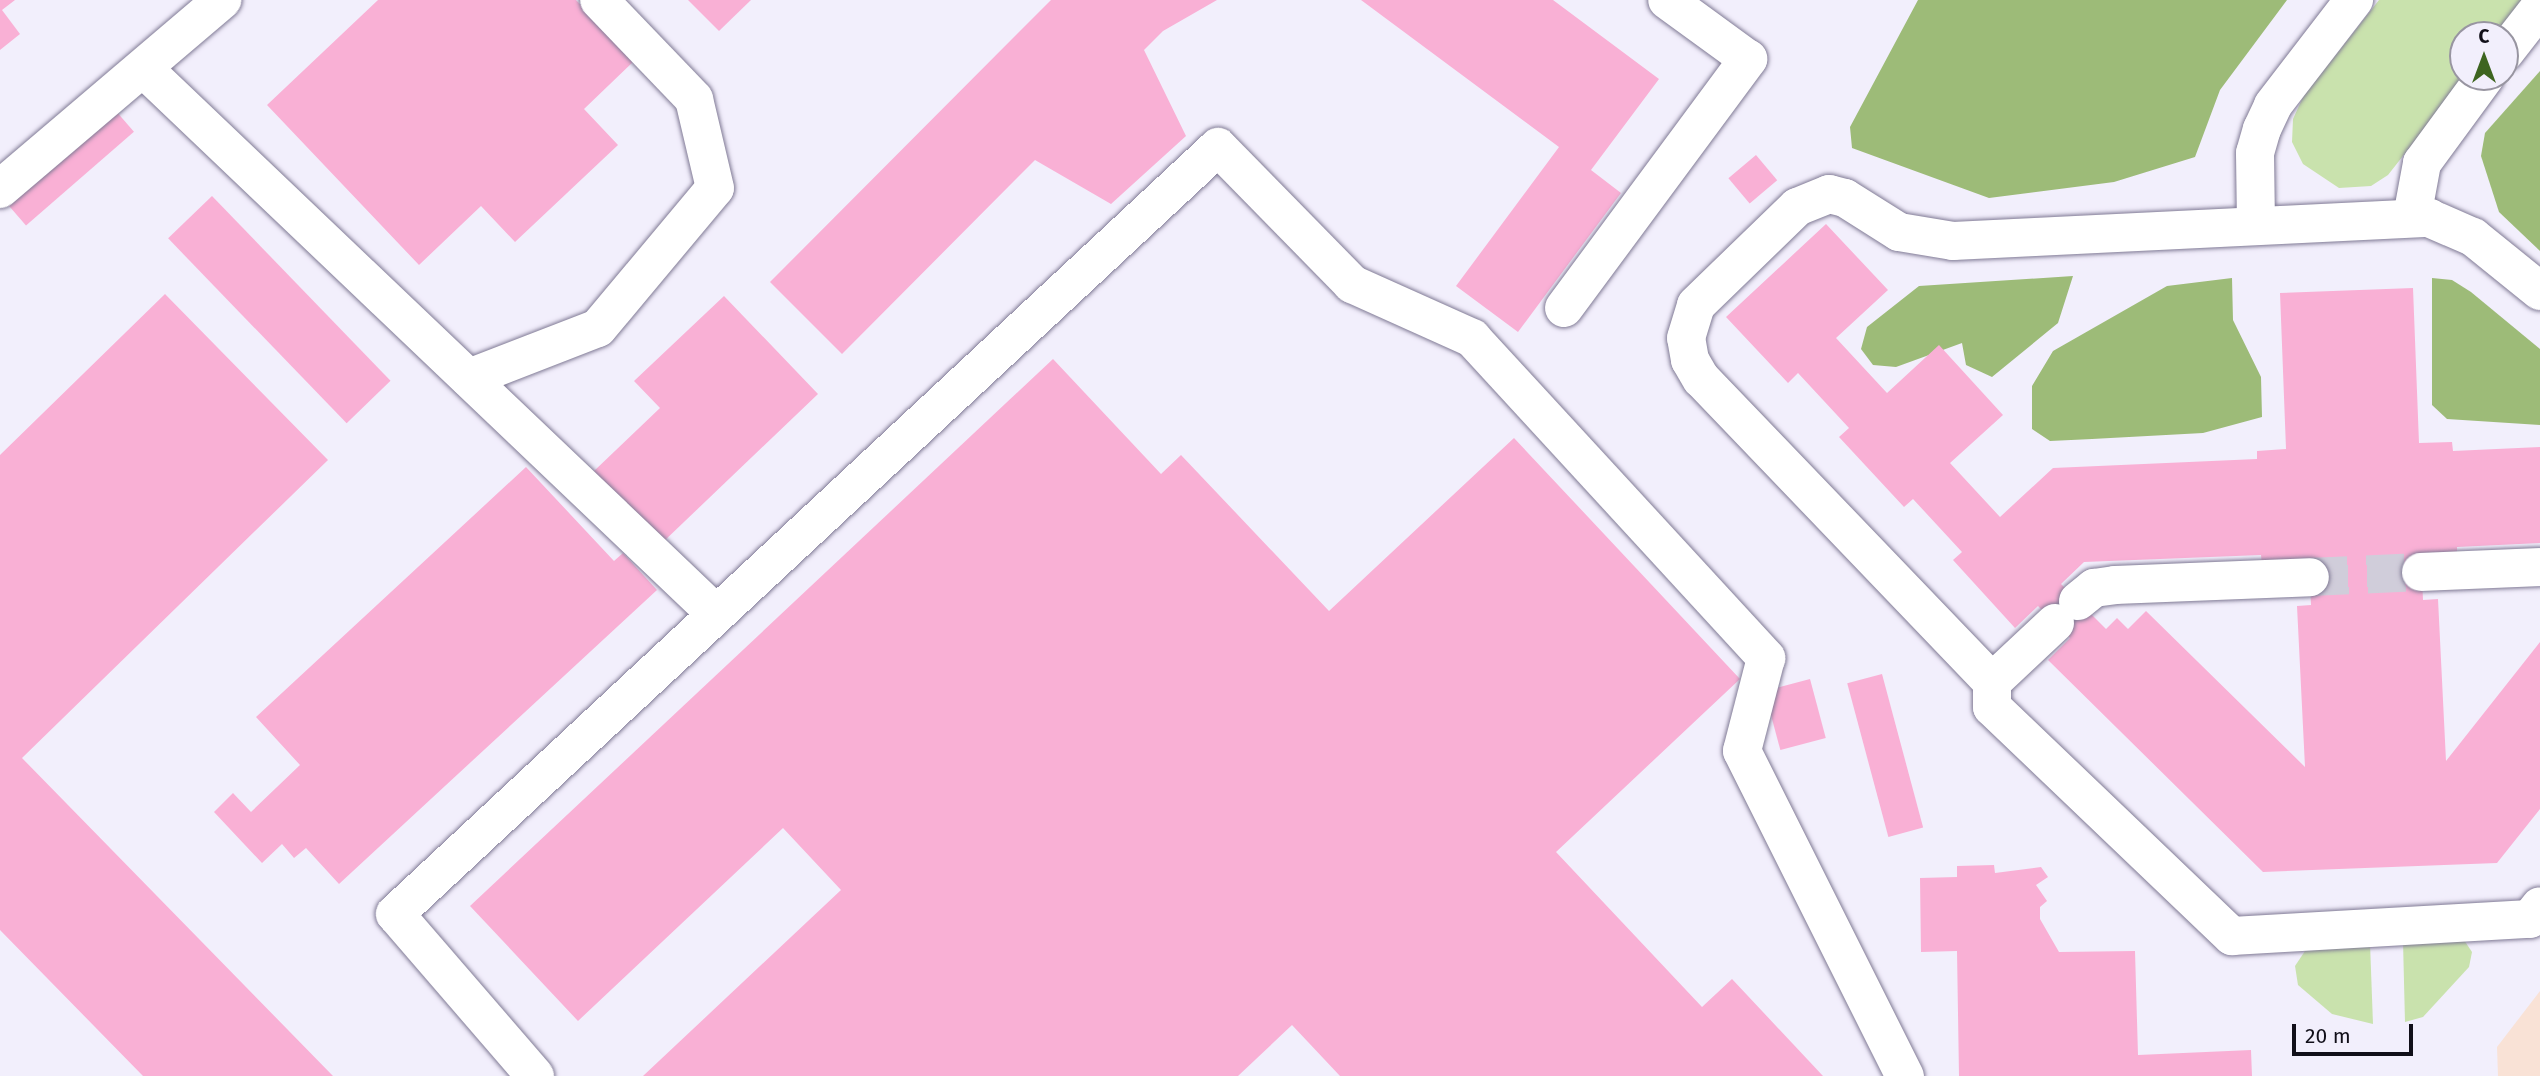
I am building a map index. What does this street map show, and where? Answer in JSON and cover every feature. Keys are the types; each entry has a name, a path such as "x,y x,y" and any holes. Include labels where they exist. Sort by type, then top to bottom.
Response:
{"lane":[{"path":"0,189 145,70 222,0"},
{"path":"469,378 598,328 715,188 694,99 599,0"},
{"path":"1564,308 1748,59 1667,0"},
{"path":"2256,225 2256,153 2262,130 2273,105 2354,0"},
{"path":"2519,34 2540,7"},
{"path":"145,70 716,614"},
{"path":"2412,217 2422,163 2475,91"},
{"path":"535,1076 395,914 1218,147 1352,284 1472,338 1766,658 1742,751 1905,1076"},
{"path":"2540,291 2459,228 2412,217 1934,240 1899,232 1860,206 1829,194 1797,207 1690,315 1686,349 1701,379 1992,682 1992,707 2232,936 2530,919 2540,906"},
{"path":"2421,572 2540,567"},
{"path":"1992,682 2094,588 2310,577"}],"shaded area":[{"path":"2540,991 2540,1076 2498,1076 2497,1047"}],"green space":[{"path":"1918,0 2287,0 2220,90 2195,157 2114,182 1989,198 1852,148 1850,127"},
{"path":"2379,0 2525,0 2509,21 2449,21 2449,91 2454,91 2388,175 2371,186 2339,188 2303,164 2292,142 2293,119 2303,97"},
{"path":"2540,71 2540,251 2499,212 2481,156 2485,133"},
{"path":"2073,276 2058,323 1992,377 1966,365 1962,343 1896,367 1873,365 1861,349 1867,327 1919,286"},
{"path":"2232,278 2233,320 2261,377 2262,417 2203,433 2092,439 2050,441 2032,429 2032,386 2053,351 2167,286"},
{"path":"2432,278 2452,280 2471,292 2540,349 2540,425 2447,419 2432,405"},
{"path":"2464,940 2472,952 2469,967 2423,1017 2405,1022 2403,941"},
{"path":"2370,943 2373,1024 2332,1014 2298,985 2295,966 2305,951"}],"building":[{"path":"0,0 15,0 2,10 20,34 0,50"},
{"path":"378,0 576,0 634,61 584,109 618,145 515,242 481,206 419,265 267,105"},
{"path":"688,0 751,0 719,31"},
{"path":"1051,0 1217,0 1163,31 1144,50 1186,136 1111,204 1035,160 842,354 770,282"},
{"path":"1361,0 1553,0 1659,79 1591,170 1621,193 1518,332 1456,286 1559,147"},
{"path":"109,103 134,132 26,225 1,197"},
{"path":"1756,155 1777,180 1750,203 1728,178"},
{"path":"212,196 391,381 347,423 168,238"},
{"path":"1826,224 1888,290 1836,338 1887,393 1939,345 2003,415 1950,463 2000,517 2053,468 2257,459 2257,451 2286,449 2280,293 2413,288 2419,443 2452,442 2453,451 2540,447 2540,543 2457,547 2457,556 2421,558 2423,600 2438,599 2446,761 2540,642 2540,809 2497,863 2263,872 2048,660 2070,638 2038,606 2015,628 1953,560 1962,552 1913,499 1904,507 1839,437 1849,428 1798,373 1788,383 1726,317","holes":["2261,555 2262,565 2309,563 2311,605 2297,606 2305,767 2146,611 2128,629 2117,618 2106,629 2061,584 2084,562"]},
{"path":"165,294 328,460 22,758 333,1076 143,1076 0,930 0,455"},
{"path":"724,296 818,394 662,543 594,471 660,408 634,381"},
{"path":"1053,359 1161,474 1181,455 1329,611 1514,438 1740,679 1556,852 1702,1007 1732,979 1823,1076 1340,1076 1292,1025 1238,1076 643,1076 841,890 783,828 578,1021 470,906"},
{"path":"526,467 614,561 623,553 657,590 339,884 306,848 294,858 282,844 262,863 214,812 233,793 251,812 300,765 256,717"},
{"path":"1882,674 1923,828 1888,837 1847,683"},
{"path":"1810,679 1826,738 1780,750 1765,691"},
{"path":"1994,865 1995,873 2041,867 2048,877 2036,885 2047,901 2040,907 2040,919 2059,952 2135,951 2138,1055 2251,1050 2252,1076 1959,1076 1957,951 1921,952 1920,878 1957,877 1957,866"}],"tunnel":[{"path":"2310,577 2421,572"}]}
